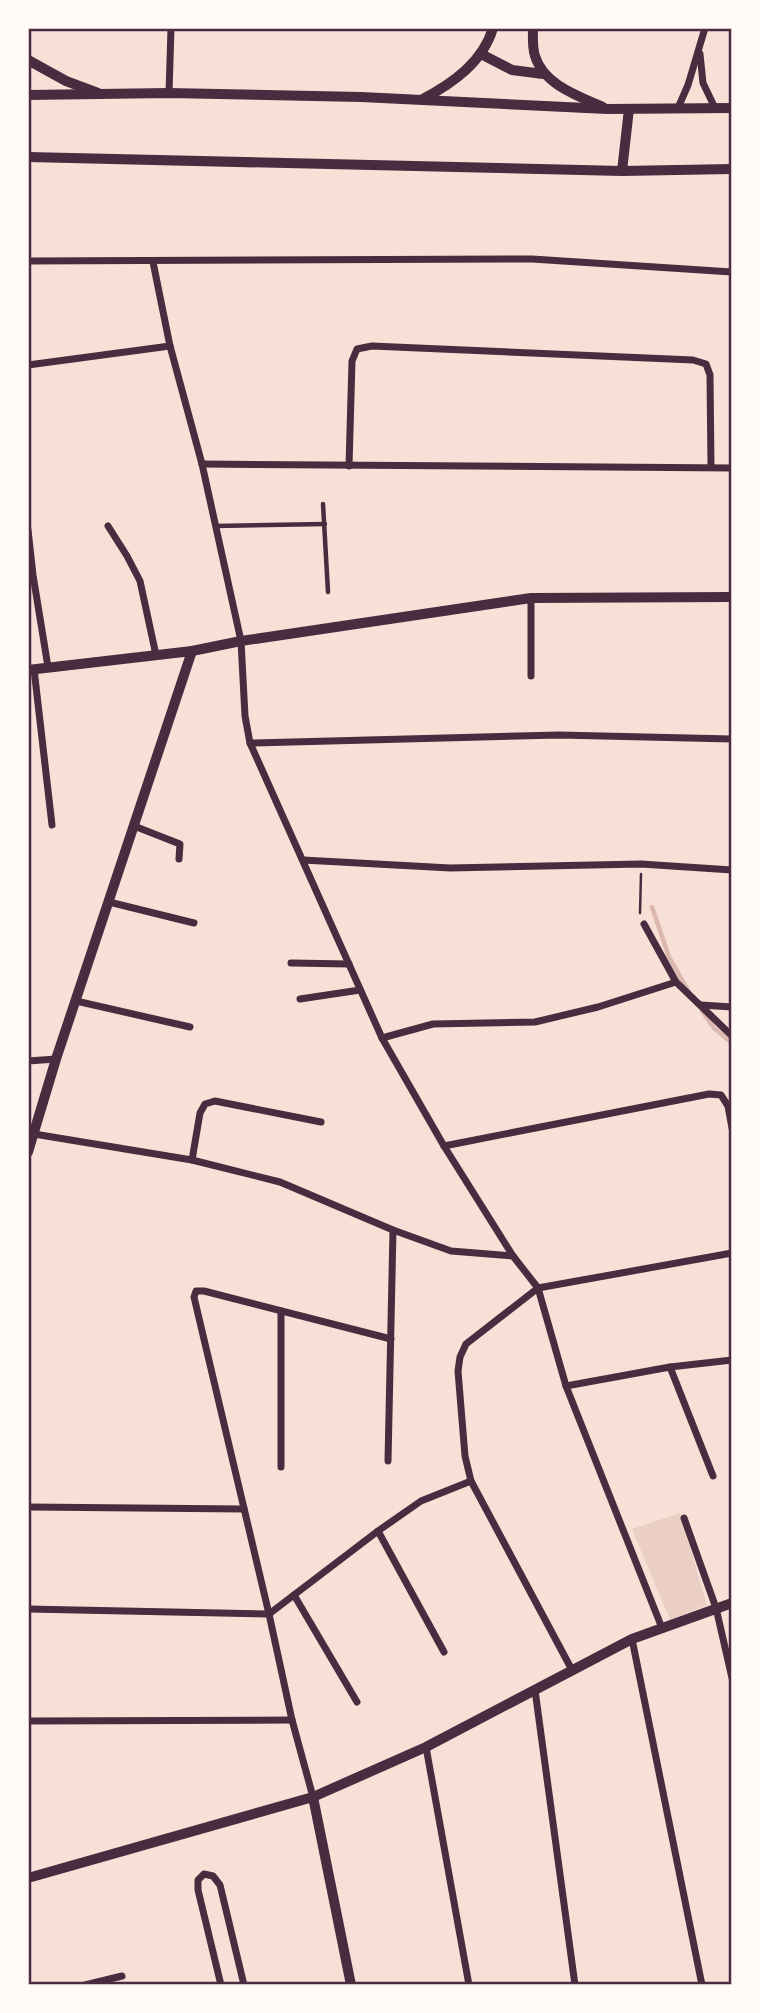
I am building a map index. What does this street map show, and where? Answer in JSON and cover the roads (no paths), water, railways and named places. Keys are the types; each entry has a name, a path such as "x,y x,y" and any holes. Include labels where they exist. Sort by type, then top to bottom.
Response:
{"main road":[{"path":"28,94 169,93 423,99 607,109 732,108"},
{"path":"622,171 629,109"},
{"path":"28,157 622,171 732,169"}],"street":[{"path":"169,93 171,28"},
{"path":"423,99 449,85 481,54 494,28"},
{"path":"533,28 534,54 543,74"},
{"path":"678,108 688,85 705,28"},
{"path":"700,47 704,83 715,108"},
{"path":"481,54 512,69 543,74 571,94 607,109"},
{"path":"28,60 66,81 102,94"},
{"path":"28,261 532,259 732,272"},
{"path":"153,262 170,346 202,464 241,641 245,716 250,743 382,1038 444,1146 513,1256 538,1287 566,1386 662,1628"},
{"path":"28,365 170,346"},
{"path":"349,466 352,361 357,349 372,346 693,360 706,364 710,375 712,467"},
{"path":"202,464 732,468"},
{"path":"108,526 140,581 156,655"},
{"path":"28,530 30,576 48,667"},
{"path":"52,825 31,670 192,652 241,641 531,598 732,597"},
{"path":"531,598 531,676"},
{"path":"28,1152 56,1059 192,652"},
{"path":"250,743 559,735 732,740"},
{"path":"134,826 180,844 179,859"},
{"path":"303,860 450,868 641,864 732,870"},
{"path":"109,902 194,923"},
{"path":"644,924 674,983 732,1036"},
{"path":"291,963 349,964"},
{"path":"382,1038 433,1024 535,1022 598,1007 674,983"},
{"path":"300,999 360,989"},
{"path":"76,1001 190,1027"},
{"path":"701,1005 732,1007"},
{"path":"28,1061 56,1059"},
{"path":"444,1146 709,1094 721,1095 728,1106 732,1128"},
{"path":"192,1160 200,1113 205,1104 215,1101 321,1122"},
{"path":"34,1135 192,1160 279,1182 393,1230 451,1251 513,1256"},
{"path":"388,1461 393,1230"},
{"path":"572,1670 471,1481 465,1456 458,1371 460,1357 466,1344 538,1287 732,1253"},
{"path":"348,1984 313,1797 292,1720 194,1297 196,1291 204,1291 391,1339"},
{"path":"281,1311 281,1466"},
{"path":"566,1386 670,1367 732,1360"},
{"path":"670,1367 713,1476"},
{"path":"28,1609 269,1614 421,1501 471,1481"},
{"path":"28,1507 244,1509"},
{"path":"684,1518 716,1608 732,1678"},
{"path":"378,1531 444,1652"},
{"path":"293,1595 357,1702"},
{"path":"28,1878 313,1797 426,1747 632,1639 732,1603"},
{"path":"632,1639 702,1985"},
{"path":"535,1690 575,1985"},
{"path":"28,1721 292,1720"},
{"path":"426,1747 468,1985"},
{"path":"221,1985 198,1890 198,1880 205,1874 213,1877 220,1885 244,1985"},
{"path":"85,1985 122,1976"}],"lane":[{"path":"323,504 328,592"},
{"path":"215,526 325,524"}],"waterway":[{"path":"652,907 669,957 689,992"},
{"path":"702,1011 714,1028 732,1043"}]}
